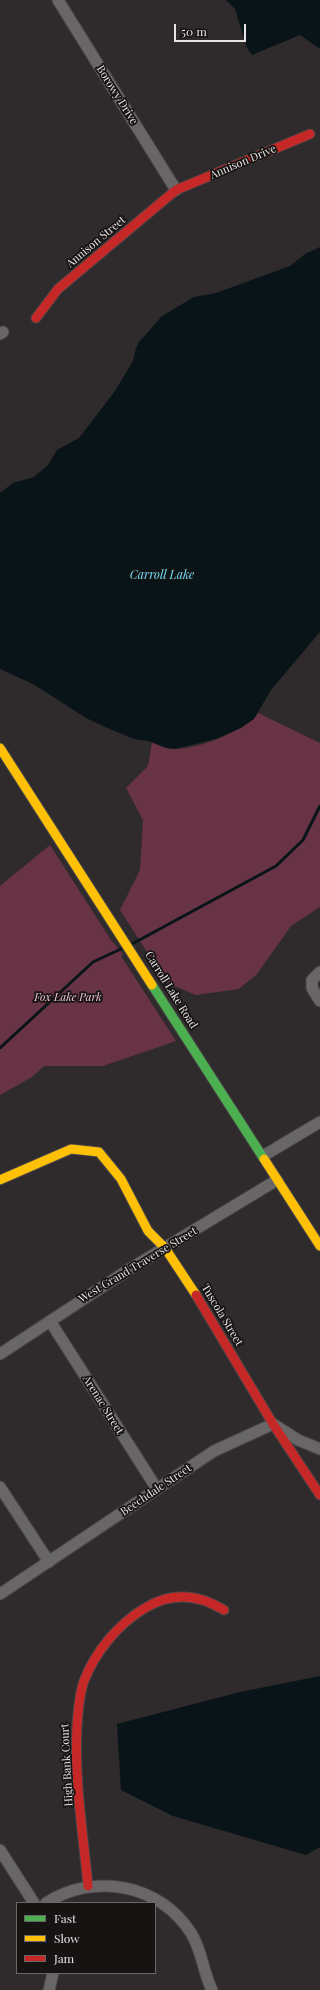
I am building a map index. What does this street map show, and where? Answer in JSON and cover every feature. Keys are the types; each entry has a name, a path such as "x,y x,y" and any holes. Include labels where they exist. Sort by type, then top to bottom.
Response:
{"street":[{"name":"Borowy Drive","path":"58,0 176,190"},
{"name":"Annison Drive","path":"176,190 310,134"},
{"name":"Annison Street","path":"36,318 58,289 176,190"},
{"name":"Carroll Lake Road","path":"0,748 320,1246"},
{"path":"320,972 312,980 312,988 320,1001"},
{"path":"263,1156 320,1122"},
{"name":"Tuscola Street","path":"0,1180 71,1149 99,1152 121,1179 148,1230 165,1248 209,1316 273,1424 320,1495"},
{"name":"West Grand Traverse Street","path":"0,1354 121,1274 277,1180"},
{"name":"Arenac Street","path":"50,1321 157,1489"},
{"path":"273,1424 298,1440 320,1449"},
{"name":"Beechdale Street","path":"0,1594 214,1451 273,1424"},
{"path":"0,1487 49,1562"},
{"name":"High Bank Court","path":"88,1886 77,1767 76,1727 79,1704 92,1662 121,1626 141,1610 158,1601 176,1596 191,1596 210,1600 224,1610"},
{"path":"0,1850 33,1902"},
{"path":"48,1902 57,1896 88,1886 115,1885 136,1890 153,1898 170,1910 184,1923 192,1934 212,1990"},
{"path":"49,1990 53,1974"}],"green space":[{"path":"258,713 320,743 320,907 291,926 257,974 239,989 196,995 167,983 120,910 140,870 143,820 126,788 148,766 152,742 169,749 182,749 206,743 242,727"},
{"name":"Fox Lake Park","path":"50,845 111,940 123,954 121,956 176,1041 103,1066 44,1066 32,1077 0,1095 0,886"}],"water":[{"path":"226,0 320,0 320,49 300,35 252,55 247,48 235,9"},
{"name":"Carroll Lake","path":"320,247 320,632 271,690 254,719 241,728 216,739 175,749 167,748 148,741 134,739 105,727 86,718 33,684 0,669 0,493 13,483 34,477 48,465 57,450 79,438 115,391 133,361 139,342 162,316 194,297 216,293 290,266 305,254"},
{"path":"320,1676 320,1847 306,1855 173,1816 121,1790 117,1724 240,1692"}],"waterway":[{"path":"132,944 276,866 303,840 320,806"},
{"path":"0,1048 93,962 123,948"}],"traffic: fast":[{"path":"152,985 264,1159"}],"traffic: slow":[{"path":"0,748 152,985"},
{"path":"0,1180 71,1149 99,1152 121,1179 148,1231 165,1248 196,1295"},
{"path":"264,1159 320,1246"}],"traffic: jam":[{"path":"36,318 58,289 176,190 310,134"},
{"path":"196,1295 273,1424 320,1495"},
{"path":"88,1886 76,1746 77,1721 82,1686 89,1670 101,1649 117,1630 135,1615 155,1603 175,1597 194,1598 224,1610"}]}
